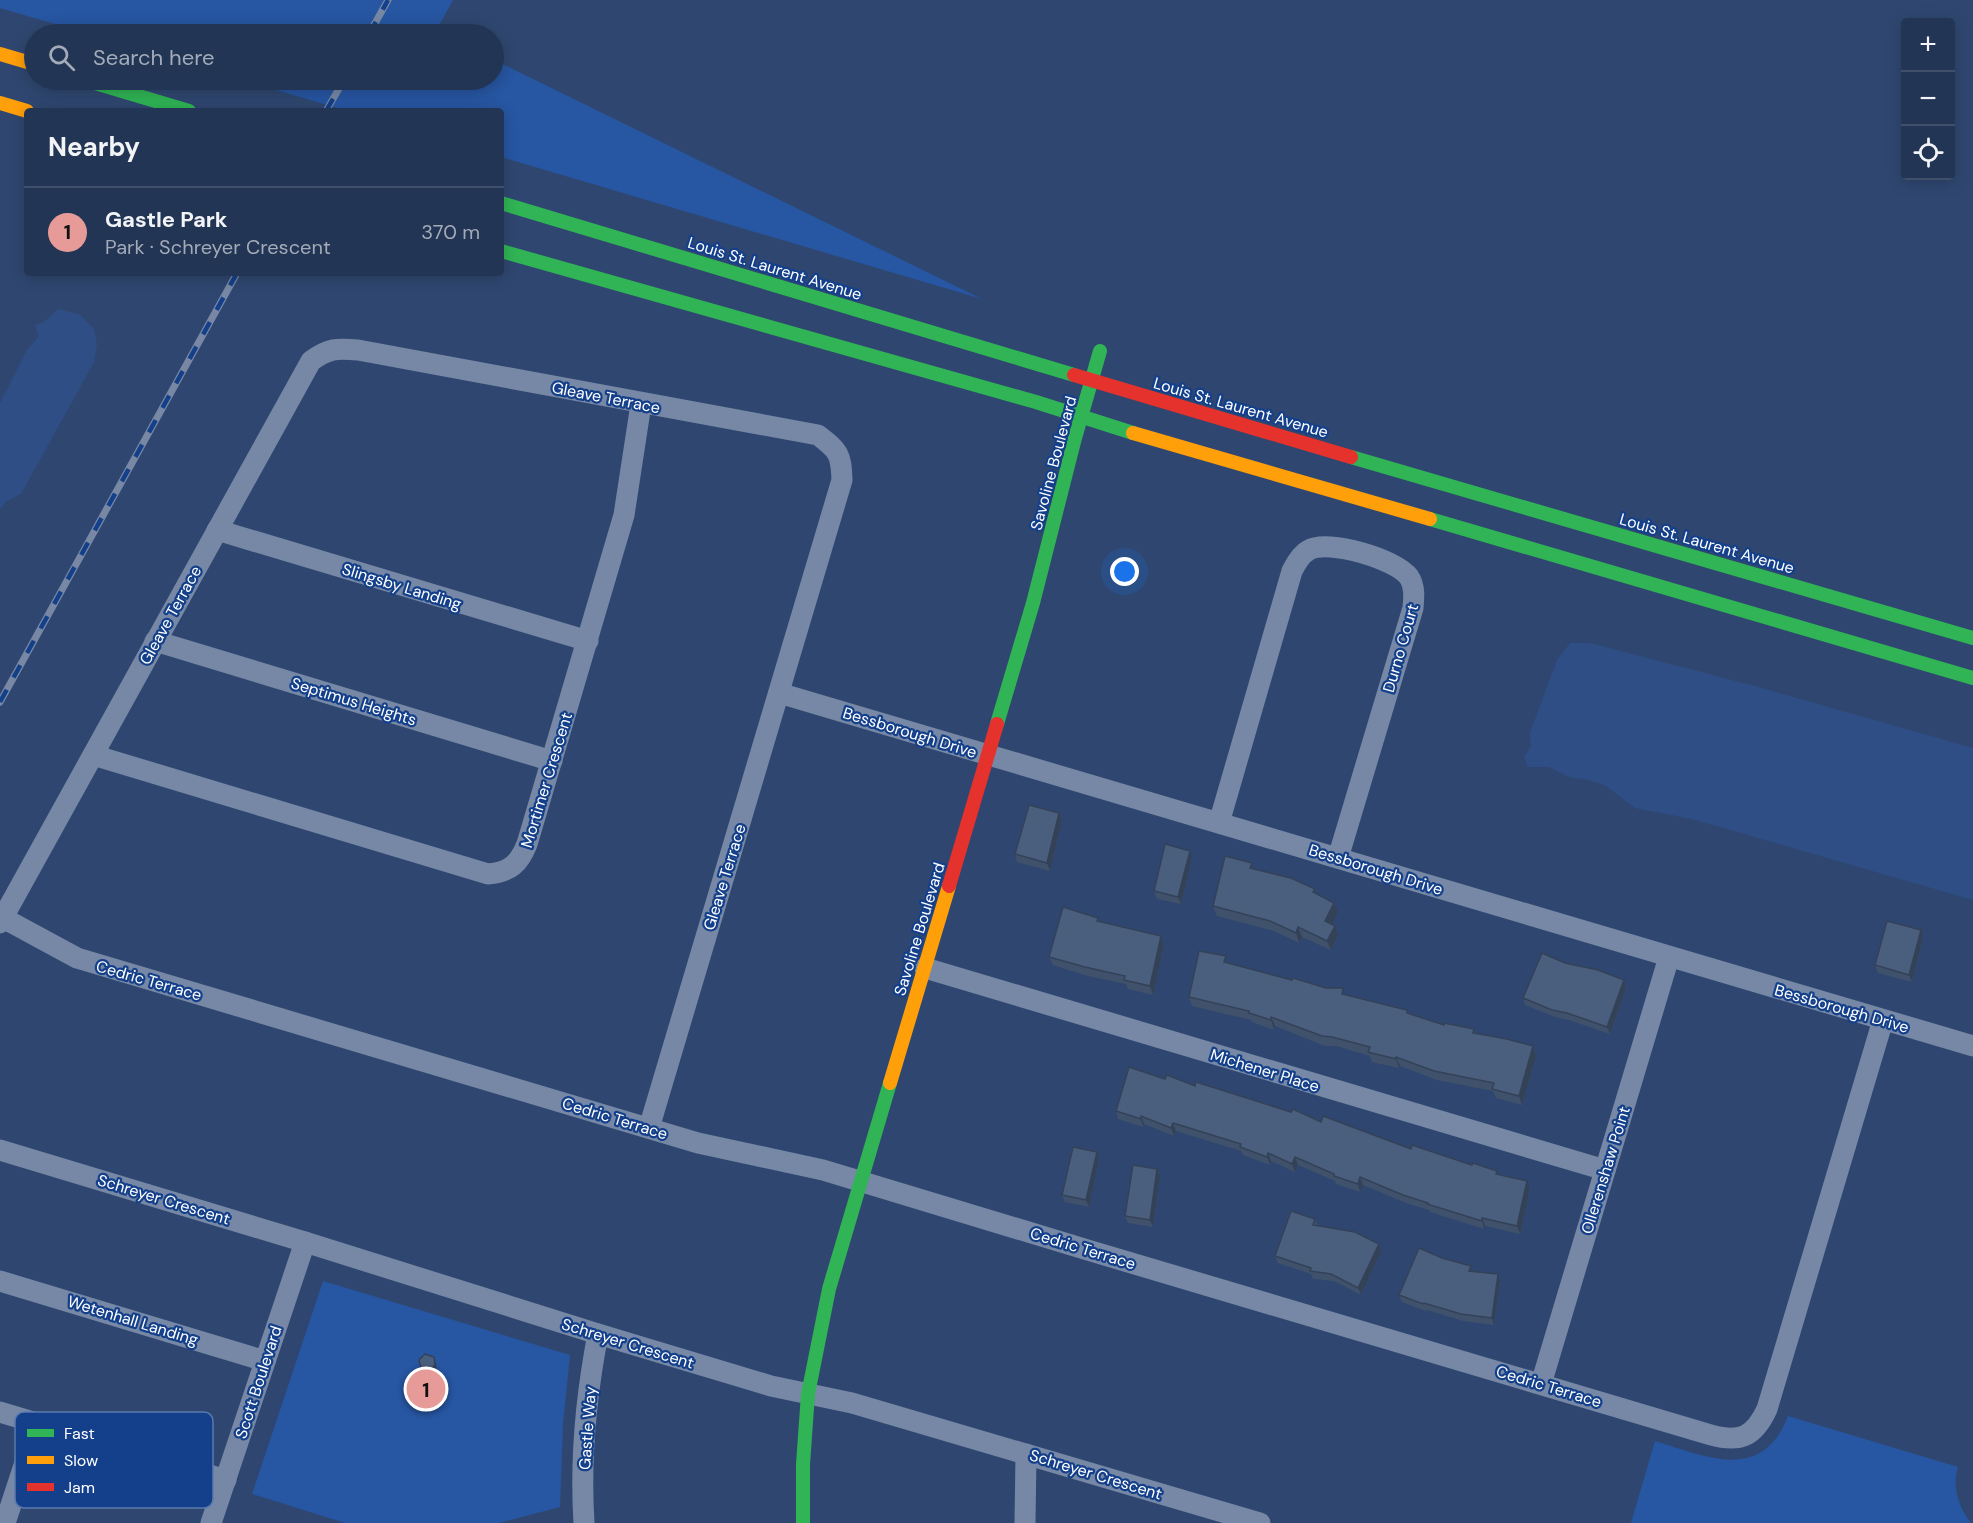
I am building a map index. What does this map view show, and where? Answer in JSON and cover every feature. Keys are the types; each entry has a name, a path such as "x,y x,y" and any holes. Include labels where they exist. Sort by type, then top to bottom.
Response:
{"main road":[{"path":"0,54 24,61"},
{"path":"119,90 179,108"},
{"path":"0,103 24,110"},
{"name":"Louis St. Laurent Avenue","path":"504,203 1092,381 1973,638"},
{"path":"504,252 1082,416 1973,678"},
{"name":"Savoline Boulevard","path":"803,1523 808,1394 829,1289 1033,603 1101,351"}],"street":[{"name":"Gleave Terrace","path":"2,920 310,361 325,351 339,348 358,350 818,435 832,446 842,460 842,480 649,1128"},
{"name":"Mortimer Crescent","path":"93,755 488,874 508,869 521,859 527,844 624,516 641,404"},
{"name":"Slingsby Landing","path":"217,530 588,641"},
{"name":"Durno Court","path":"1219,823 1292,571 1298,560 1308,550 1319,546 1335,546 1400,567 1410,578 1414,593 1413,608 1338,858"},
{"name":"Septimus Heights","path":"155,641 552,761"},
{"name":"Bessborough Drive","path":"779,693 1973,1046"},
{"name":"Cedric Terrace","path":"2,920 77,958 698,1143 823,1170 1541,1384 1734,1439 1742,1437 1759,1424 1770,1398 1883,1020"},
{"name":"Ollerenshaw Point","path":"1541,1384 1669,957"},
{"name":"Michener Place","path":"925,968 1605,1170"},
{"name":"Schreyer Crescent","path":"0,1150 305,1242 598,1335 771,1386 852,1403 1260,1523"},
{"name":"Scott Boulevard","path":"212,1523 305,1242"},
{"name":"Wetenhall Landing","path":"0,1281 266,1361"},
{"name":"Gastle Way","path":"584,1523 583,1473 586,1419 598,1335"},
{"path":"0,1412 15,1417"},
{"path":"1025,1523 1026,1454"},
{"path":"213,1476 226,1480"},
{"path":"4,1523 15,1491"}],"shaded area":[{"path":"0,0 453,0 440,24 55,24 0,8"},
{"path":"504,65 982,299 504,158 504,108 338,108 276,90 504,90"},
{"path":"58,309 79,314 94,329 97,345 94,362 21,494 7,501 0,509 0,403 27,350 39,336 35,325 44,322"},
{"path":"1570,643 1590,643 1751,685 1973,748 1973,900 1692,819 1635,808 1606,786 1590,780 1569,777 1549,767 1528,767 1524,757 1531,746 1530,733 1557,660"},
{"path":"323,1281 570,1355 563,1424 560,1507 499,1523 345,1523 252,1494"},
{"path":"1788,1416 1958,1467 1957,1496 1971,1523 1631,1523 1655,1441 1712,1458 1730,1460 1748,1458 1763,1451 1777,1437"}],"building":[{"path":"1029,805 1059,813 1047,863 1015,854"},
{"path":"1165,844 1190,851 1178,897 1154,891"},
{"path":"1225,856 1252,863 1250,868 1291,878 1315,889 1313,892 1334,903 1325,921 1335,926 1327,941 1298,927 1296,933 1270,921 1213,906"},
{"path":"1063,907 1098,918 1097,921 1161,936 1150,986 1124,980 1125,976 1049,957"},
{"path":"1887,921 1921,930 1909,975 1875,965"},
{"path":"1199,951 1226,956 1224,962 1292,980 1293,978 1326,988 1343,988 1342,994 1407,1010 1407,1013 1444,1025 1444,1023 1474,1029 1473,1033 1533,1046 1519,1096 1492,1089 1494,1083 1434,1071 1396,1057 1396,1059 1368,1052 1370,1047 1322,1036 1271,1017 1271,1020 1249,1013 1249,1011 1189,997"},
{"path":"1542,953 1565,963 1598,970 1624,980 1607,1027 1552,1010 1523,998"},
{"path":"1129,1067 1165,1079 1167,1075 1195,1086 1196,1082 1291,1112 1293,1109 1321,1122 1323,1116 1411,1149 1412,1145 1497,1171 1496,1174 1527,1181 1517,1226 1482,1218 1482,1221 1427,1204 1360,1177 1358,1184 1334,1176 1295,1157 1292,1164 1268,1153 1267,1157 1240,1147 1241,1144 1173,1123 1171,1128 1141,1116 1141,1119 1116,1111"},
{"path":"1073,1147 1097,1152 1086,1200 1062,1195"},
{"path":"1133,1165 1157,1169 1150,1220 1125,1216"},
{"path":"1291,1211 1315,1219 1313,1225 1355,1232 1379,1244 1358,1288 1331,1274 1310,1271 1311,1268 1275,1256"},
{"path":"1419,1248 1442,1258 1471,1266 1469,1271 1498,1274 1492,1318 1461,1314 1399,1295"},
{"path":"425,1354 434,1357 435,1365 429,1371 421,1368 419,1360"}],"railway":[{"path":"375,24 388,0"},
{"path":"328,108 338,90"},
{"path":"0,702 235,276"}],"traffic: fast":[{"path":"119,90 179,108"},
{"path":"504,204 1074,375"},
{"path":"504,252 1036,402 1133,433"},
{"path":"997,724 1033,603 1075,438 1100,351"},
{"path":"1351,457 1973,638"},
{"path":"1430,519 1973,678"},
{"path":"803,1523 803,1464 808,1394 829,1289 890,1083"}],"traffic: slow":[{"path":"0,54 24,61"},
{"path":"0,103 24,110"},
{"path":"1133,433 1430,519"},
{"path":"890,1083 949,886"}],"traffic: jam":[{"path":"1074,375 1351,457"},
{"path":"949,886 997,724"}],"place":[{"name":"Gastle Park","path":"426,1389"}]}
